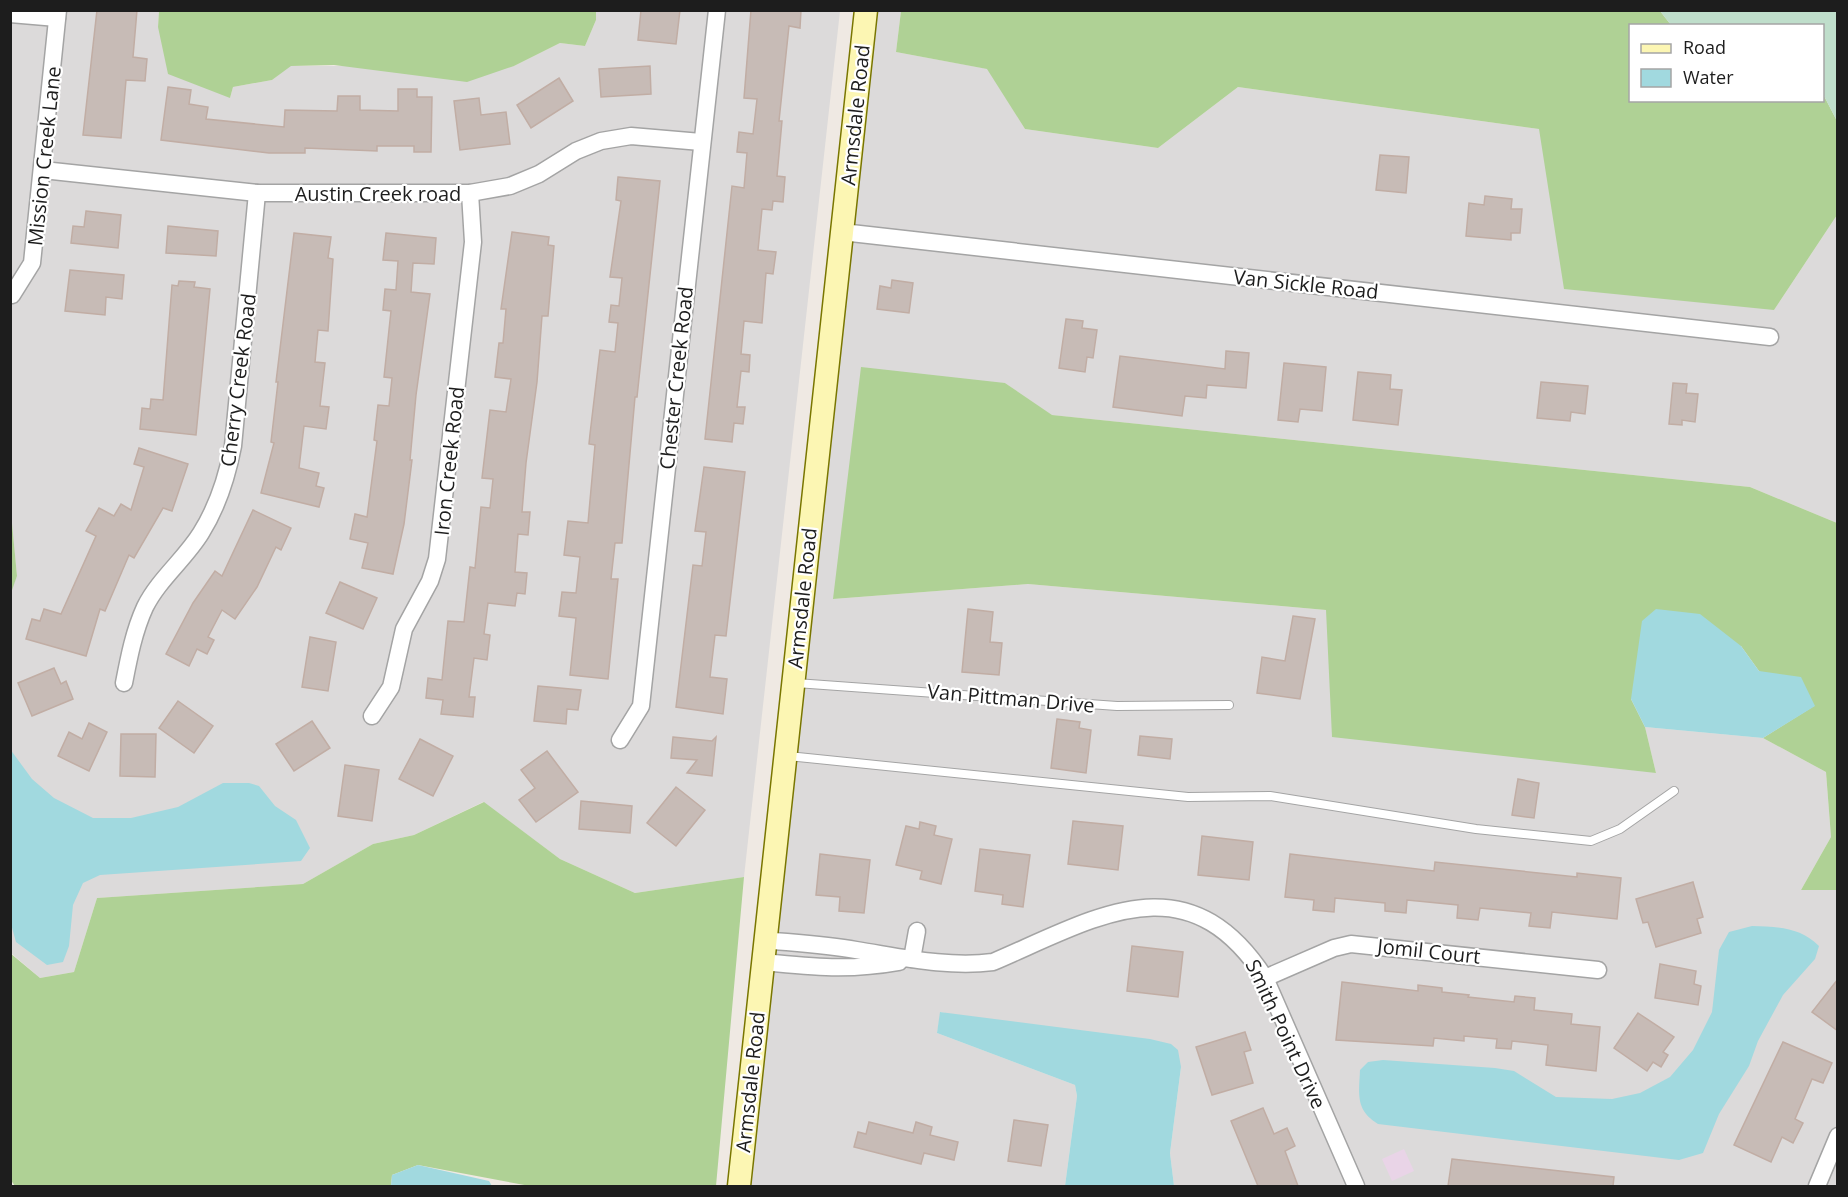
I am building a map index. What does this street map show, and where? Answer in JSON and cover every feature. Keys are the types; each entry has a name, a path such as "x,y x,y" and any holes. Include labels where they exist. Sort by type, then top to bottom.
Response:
{"street":[{"name":"Chester Creek Road","path":"620,740 641,706 717,10"},
{"name":"Armsdale Road","path":"739,1186 866,10"},
{"path":"10,14 58,14"},
{"name":"Mission Creek Lane","path":"12,295 32,263 58,14"},
{"name":"Austin Creek road","path":"43,170 256,193 470,193 510,186 539,174 576,151 601,141 631,136 701,142"},
{"name":"Cherry Creek Road","path":"124,683 132,642 146,606 166,575 201,534 218,502 227,475 233,446 256,193"},
{"name":"Iron Creek Road","path":"372,716 391,687 404,629 430,580 437,559 473,242 470,193"},
{"name":"Van Sickle Road","path":"842,232 1770,338"},
{"name":"Smith Point Drive","path":"764,940 853,949 912,960 974,964 993,962 1106,914 1147,906 1169,908 1210,921 1248,951 1265,978 1356,1186"},
{"path":"762,962 832,969 863,968 912,960 917,931"},
{"name":"Jomil Court","path":"1265,978 1334,948 1351,944 1598,970"},
{"path":"1816,1186 1838,1136"}],"lane":[{"name":"Van Pittman Drive","path":"792,683 1117,706 1229,705"},
{"path":"785,755 1188,797 1270,796 1476,829 1592,841 1620,829 1674,790"}],"shaded area":[{"path":"11,11 159,11 158,27 230,98 233,87 272,80 290,66 514,66 560,43 585,46 596,20 596,11 840,11 744,877 635,893 560,859 483,802 414,835 373,844 303,884 97,898 74,972 40,978 11,953 10,593 17,576 10,502"},
{"path":"874,11 901,11 896,52 988,69 1025,129 1158,148 1238,87 1539,129 1774,310 1837,215 1837,523 1750,487 1051,415 1005,383 833,599 1028,584 1326,610 1656,773 1645,727 1763,738 1826,772 1831,837 1801,890 1837,890 1837,1186 1174,1186 1170,1153 1181,1067 941,1012 937,1033 1075,1085 1077,1096 1065,1186 745,1186"},
{"path":"1404,1149 1414,1171 1392,1181 1382,1159"}],"green space":[{"path":"159,10 596,11 596,20 585,46 560,43 514,66 467,82 334,65 291,66 272,80 233,87 230,98 168,74 158,27"},
{"path":"901,11 1660,11 1670,24 1629,24 1629,102 1824,102 1824,96 1837,121 1837,215 1774,310 1564,289 1539,129 1238,87 1158,148 1025,129 987,69 896,52"},
{"path":"1660,11 1837,11 1837,121 1824,96 1824,24 1670,24"},
{"path":"861,367 1005,383 1052,415 1750,487 1837,523 1837,890 1801,890 1831,837 1826,772 1763,738 1814,706 1759,671 1741,646 1631,699 1645,727 1656,773 1332,737 1326,610 1028,584 833,599"},
{"path":"10,502 17,576 11,593 10,593"},
{"path":"484,802 560,859 635,893 744,877 716,1186 530,1186 418,1165 392,1175 391,1186 15,1186 10,1179 10,953 40,978 74,972 97,898 303,884 373,844 414,835"}],"water":[{"path":"1656,609 1700,614 1741,646 1759,671 1801,677 1815,706 1763,738 1645,727 1631,699 1642,621"},
{"path":"10,749 32,779 54,798 93,818 131,818 178,807 223,783 249,783 259,786 275,806 296,820 310,848 301,861 100,875 83,883 73,905 69,946 63,962 47,965 16,942 11,924"},
{"path":"1752,926 1796,932 1819,946 1815,959 1783,995 1758,1041 1749,1066 1719,1114 1703,1153 1679,1160 1378,1124 1365,1113 1362,1107 1359,1094 1360,1070 1368,1062 1383,1060 1514,1071 1556,1097 1612,1099 1640,1093 1670,1077 1693,1050 1712,1012 1719,950 1729,932"},
{"path":"940,1012 1150,1039 1171,1044 1178,1050 1181,1067 1170,1153 1174,1186 1065,1186 1077,1096 1075,1085 937,1033"},
{"path":"418,1165 489,1181 492,1186 391,1186 392,1175"}],"building":[{"path":"97,10 137,10 133,57 147,59 145,81 126,80 121,138 83,135"},
{"path":"641,10 680,10 676,44 638,40"},
{"path":"751,10 801,10 800,28 789,26 779,121 782,121 777,176 785,177 783,202 773,201 772,210 762,209 758,250 776,252 773,274 766,273 762,323 744,321 741,354 750,355 749,372 741,371 737,407 745,407 743,424 734,423 732,442 705,439 732,186 744,188 747,153 737,152 739,132 753,134 757,99 744,98"},
{"path":"650,66 651,94 601,97 599,69"},
{"path":"559,78 573,101 531,128 517,105"},
{"path":"168,87 191,90 189,104 208,107 206,119 284,127 285,110 337,111 338,96 360,96 360,110 398,111 398,89 417,89 417,97 432,97 431,152 414,152 414,146 377,146 377,151 305,148 305,153 269,153 161,140"},
{"path":"479,98 481,115 506,112 510,144 460,150 454,101"},
{"path":"1380,155 1409,157 1406,193 1376,190"},
{"path":"618,177 660,181 637,397 635,397 622,543 615,543 611,579 618,579 608,679 570,675 576,618 559,616 562,592 576,593 580,557 564,555 568,521 588,523 595,445 589,444 600,350 615,352 618,323 609,322 611,305 619,306 622,278 610,277 621,201 616,200"},
{"path":"1485,196 1512,199 1511,209 1522,209 1520,233 1511,233 1511,240 1466,236 1469,203 1484,205"},
{"path":"86,211 121,215 118,248 71,243 73,226 84,227"},
{"path":"168,226 218,231 216,256 166,253"},
{"path":"512,232 549,237 548,245 554,246 548,316 542,316 537,382 526,463 522,512 530,512 528,535 518,534 515,572 527,573 525,594 517,593 515,606 488,603 484,634 490,635 487,660 474,658 469,697 475,697 473,717 441,714 443,700 426,698 428,678 442,680 448,621 464,622 470,567 475,568 481,507 490,508 493,479 482,478 490,410 506,412 511,379 495,377 499,343 503,343 506,309 501,309"},
{"path":"294,233 331,237 328,258 333,259 328,331 318,330 315,362 325,363 320,406 329,407 326,429 304,426 299,468 319,473 316,486 324,488 319,507 261,493 274,443 271,442 278,382 276,382"},
{"path":"386,233 436,238 434,264 413,263 411,292 430,294 416,395 410,460 412,460 404,524 393,574 362,568 368,543 350,539 355,514 367,517 377,441 374,440 378,405 389,406 392,378 384,377 391,311 383,310 385,289 396,290 398,261 383,260"},
{"path":"70,270 124,275 122,299 106,297 105,315 65,311"},
{"path":"892,280 913,283 909,313 877,309 880,286 891,288"},
{"path":"179,281 195,282 194,287 210,289 196,435 140,429 142,408 150,409 151,399 163,400 172,285 178,286"},
{"path":"1066,319 1083,321 1082,328 1097,330 1093,358 1087,357 1085,372 1059,368"},
{"path":"1226,351 1249,353 1246,388 1207,385 1206,398 1185,396 1182,416 1113,407 1120,356 1225,369"},
{"path":"1284,363 1326,367 1322,411 1300,409 1298,422 1278,420"},
{"path":"1358,372 1391,375 1390,389 1402,390 1398,425 1353,420"},
{"path":"1541,382 1588,386 1585,414 1571,412 1570,421 1537,418"},
{"path":"1673,383 1687,384 1686,393 1698,394 1695,422 1682,420 1682,425 1669,424"},
{"path":"139,448 188,464 172,511 163,508 134,558 129,555 105,611 100,609 86,656 26,639 32,619 40,621 44,609 61,614 96,536 86,531 99,508 114,516 121,504 131,510 144,467 134,464"},
{"path":"704,467 745,472 726,636 715,635 710,677 727,679 723,714 676,707 693,565 702,566 706,532 695,531"},
{"path":"253,510 291,528 281,550 276,547 257,587 235,619 222,610 208,637 214,640 207,654 197,649 189,666 166,654 193,603 215,571 222,576"},
{"path":"340,582 377,598 363,629 326,613"},
{"path":"968,609 993,612 990,642 1002,643 999,675 962,672"},
{"path":"1293,616 1315,619 1300,699 1257,693 1262,657 1285,661"},
{"path":"310,637 336,642 328,691 302,687"},
{"path":"54,668 61,684 66,681 73,699 32,716 18,683"},
{"path":"538,686 581,690 578,710 567,709 566,724 534,721"},
{"path":"178,701 213,726 194,753 159,728"},
{"path":"1057,719 1080,722 1079,728 1091,730 1086,773 1051,768"},
{"path":"312,721 330,748 294,771 276,744"},
{"path":"89,723 107,732 89,771 58,756 69,732 82,739"},
{"path":"121,734 156,734 155,777 120,776"},
{"path":"1140,736 1172,739 1170,759 1138,755"},
{"path":"673,737 712,741 716,737 712,776 687,773 697,760 671,758"},
{"path":"420,739 453,756 433,796 399,779"},
{"path":"547,751 578,792 536,822 519,800 535,788 521,770"},
{"path":"345,765 379,770 372,821 338,816"},
{"path":"1518,779 1539,783 1534,818 1512,815"},
{"path":"676,787 705,810 676,846 647,823"},
{"path":"581,801 632,806 630,833 579,829"},
{"path":"1073,821 1123,826 1118,870 1068,864"},
{"path":"920,822 936,826 934,835 952,839 941,884 920,879 922,871 896,865 906,826 919,829"},
{"path":"1202,836 1253,842 1249,880 1198,875"},
{"path":"980,849 1030,855 1023,907 1002,904 1003,895 975,891"},
{"path":"820,854 870,860 864,913 839,911 840,897 816,895"},
{"path":"1290,854 1434,871 1435,862 1577,877 1577,873 1621,878 1617,919 1552,912 1550,928 1529,926 1531,913 1480,908 1478,920 1457,918 1458,905 1407,900 1406,913 1385,911 1385,903 1335,898 1334,912 1313,910 1314,900 1285,897"},
{"path":"1693,882 1703,917 1697,919 1701,933 1656,947 1648,922 1643,923 1636,899"},
{"path":"1132,946 1183,952 1178,997 1127,991"},
{"path":"1660,964 1696,971 1694,984 1701,986 1698,1005 1655,998"},
{"path":"1838,979 1838,1031 1812,1012"},
{"path":"1342,982 1418,991 1418,985 1442,988 1442,992 1469,995 1468,997 1514,1002 1515,996 1535,998 1534,1010 1572,1014 1571,1024 1600,1027 1596,1071 1546,1065 1548,1045 1512,1041 1511,1049 1496,1048 1497,1039 1464,1036 1464,1041 1434,1038 1433,1046 1336,1040"},
{"path":"1638,1013 1674,1037 1663,1052 1668,1055 1661,1067 1653,1062 1647,1071 1614,1048"},
{"path":"1245,1032 1251,1050 1244,1052 1253,1083 1212,1095 1196,1047"},
{"path":"1783,1042 1832,1063 1823,1083 1812,1079 1795,1119 1803,1123 1793,1143 1782,1137 1771,1162 1734,1145"},
{"path":"1263,1108 1274,1134 1287,1128 1295,1146 1285,1151 1298,1186 1258,1186 1231,1121"},
{"path":"1014,1120 1048,1125 1041,1166 1008,1161"},
{"path":"869,1122 913,1133 916,1122 932,1127 930,1135 958,1142 954,1160 924,1153 921,1164 854,1147 858,1132 866,1134"},
{"path":"1452,1159 1614,1177 1613,1186 1448,1186"}]}
